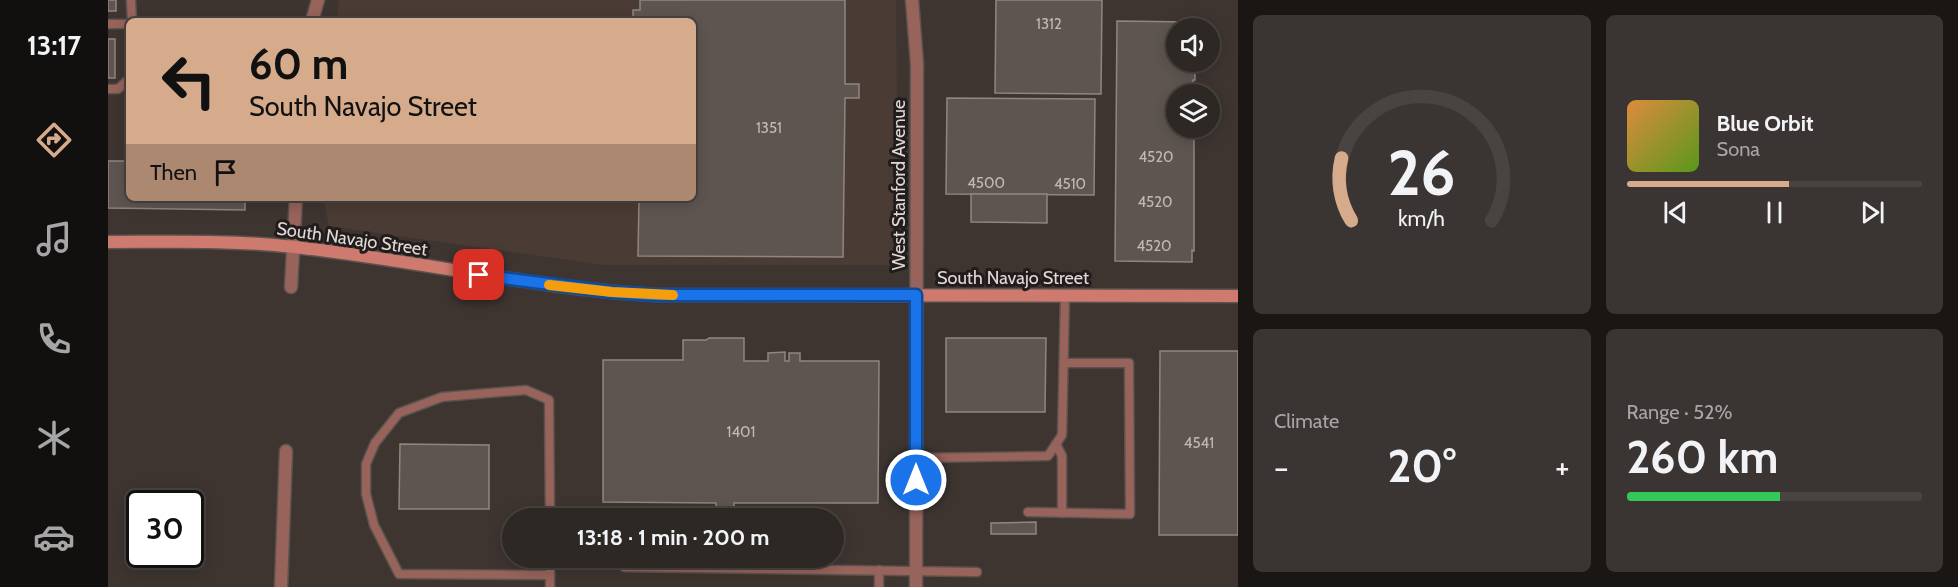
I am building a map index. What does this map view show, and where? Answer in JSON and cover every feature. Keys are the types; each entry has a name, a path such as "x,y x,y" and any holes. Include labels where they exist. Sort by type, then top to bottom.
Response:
{"street":[{"path":"313,18 318,0"},
{"name":"West Stanford Avenue","path":"912,0 917,64 916,587"},
{"path":"291,286 296,201"},
{"name":"South Navajo Street","path":"108,242 199,242 293,247 533,283 654,295 1238,296"},
{"path":"281,587 286,451"}],"lane":[{"path":"131,0 131,18"},
{"path":"108,24 126,22"},
{"path":"108,89 118,89 126,82"},
{"path":"916,458 1048,456 1062,435 1065,296"},
{"path":"1028,512 1130,514 1129,363 1064,363"},
{"path":"550,508 549,400 526,390 442,397 399,413 375,443 366,464 366,494 374,525 399,574 550,575"},
{"path":"1056,444 1062,456 1062,513"},
{"path":"550,568 550,587"},
{"path":"709,568 976,572"},
{"path":"879,570 879,587"}],"shaded area":[{"path":"339,0 896,0 898,265 604,265 329,226 324,201 696,201 696,18 337,18"}],"building":[{"path":"108,0 116,0 116,11 108,11"},
{"path":"640,0 845,0 845,84 859,84 859,98 845,98 843,257 638,256 639,201 696,201 696,18 633,18 633,10 640,10"},
{"path":"996,0 1102,0 1101,94 995,93"},
{"path":"1117,21 1166,22 1166,72 1195,72 1194,84 1166,84 1166,138 1194,138 1194,251 1192,250 1192,262 1115,261"},
{"path":"108,39 115,39 115,78 108,78"},
{"path":"947,98 1095,99 1094,195 946,194"},
{"path":"108,161 126,161 126,201 245,201 245,210 108,208"},
{"path":"971,194 1047,194 1047,223 971,222"},
{"path":"709,338 744,338 744,361 768,361 768,353 785,352 785,361 789,361 789,353 800,353 800,361 879,361 878,503 734,503 734,508 716,508 716,503 603,502 603,360 683,360 683,340"},
{"path":"946,338 1046,338 1045,412 946,412"},
{"path":"1160,351 1238,351 1238,535 1159,535"},
{"path":"400,444 489,445 489,509 399,509"},
{"path":"1036,522 1036,534 991,534 991,523"}],"slow traffic":[{"path":"549,285 612,292 673,295"}],"route":[{"path":"479,275 533,283 654,295 916,295 916,480"}]}
